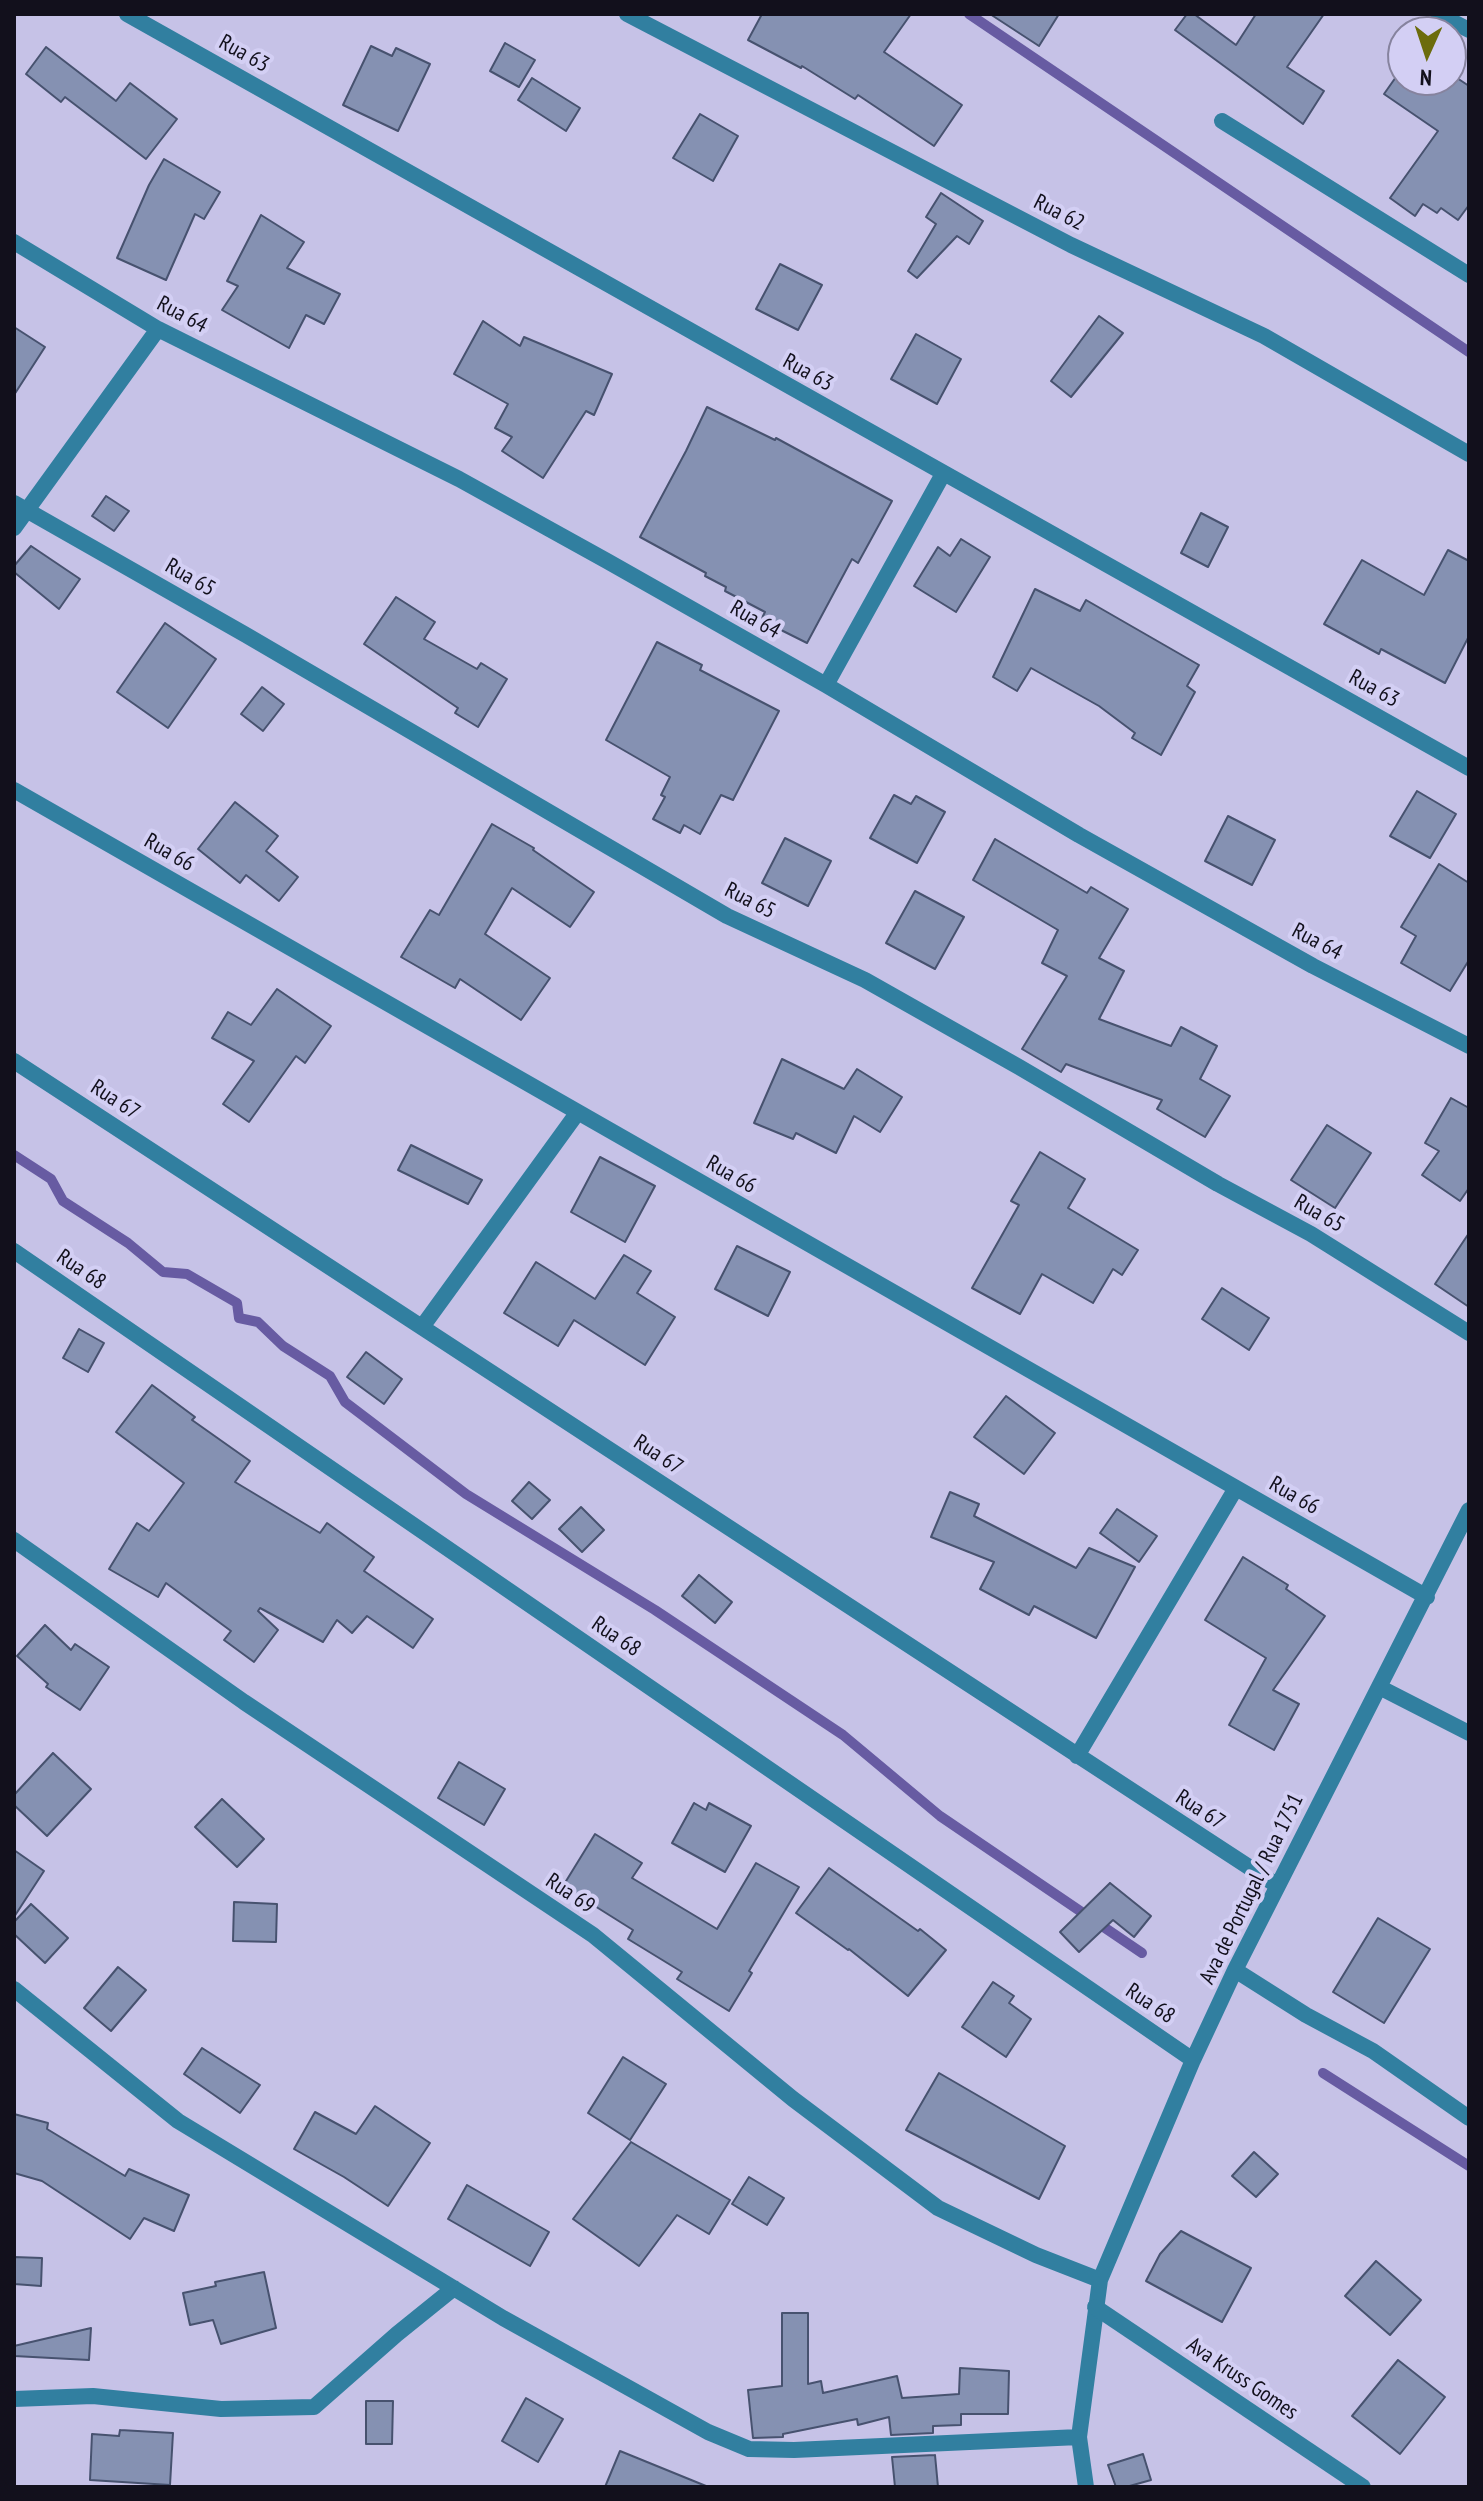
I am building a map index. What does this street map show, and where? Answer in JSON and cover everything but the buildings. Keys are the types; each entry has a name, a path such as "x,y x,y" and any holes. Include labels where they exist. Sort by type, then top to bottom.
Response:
{"street":[{"name":"Rua 63","path":"127,14 1469,768"},
{"name":"Rua 62","path":"627,14 1048,233 1264,336 1469,454"},
{"path":"1438,14 1469,30"},
{"path":"1222,121 1469,275"},
{"name":"Rua 64","path":"14,242 158,329 459,479 826,685 1079,835 1313,966 1469,1046"},
{"path":"14,528 20,507 158,329"},
{"path":"826,685 943,474"},
{"name":"Rua 65","path":"20,507 727,916 865,980 1019,1067 1218,1184 1311,1234 1469,1333"},
{"name":"Rua 66","path":"14,790 1427,1597"},
{"name":"Rua 67","path":"14,1061 1278,1886"},
{"path":"422,1327 578,1112"},
{"name":"Rua 68","path":"14,1251 1193,2060"},
{"path":"1077,1756 1236,1488"},
{"name":"Ava de Portugal / Rua 1751","path":"1086,2487 1079,2437 1100,2280 1193,2060 1235,1970 1469,1510"},
{"name":"Rua 69","path":"14,1540 244,1702 593,1935 793,2099 938,2208 1036,2255 1100,2280"},
{"path":"1381,1688 1469,1733"},
{"path":"1235,1970 1306,2015 1373,2051 1469,2118"},
{"path":"14,1989 178,2121 454,2288 708,2432 749,2449 794,2450 1079,2437"},
{"path":"14,2399 93,2396 221,2409 314,2407 454,2288"},
{"name":"Ava Kruss Gomes","path":"1095,2307 1363,2487"}],"waterway":[{"path":"969,14 1469,352"},
{"path":"14,1155 51,1179 63,1201 128,1243 163,1272 187,1274 237,1303 239,1318 258,1322 283,1346 330,1376 345,1402 466,1494 655,1610 843,1735 940,1816 1142,1953"},
{"path":"1323,2073 1469,2166"}]}
